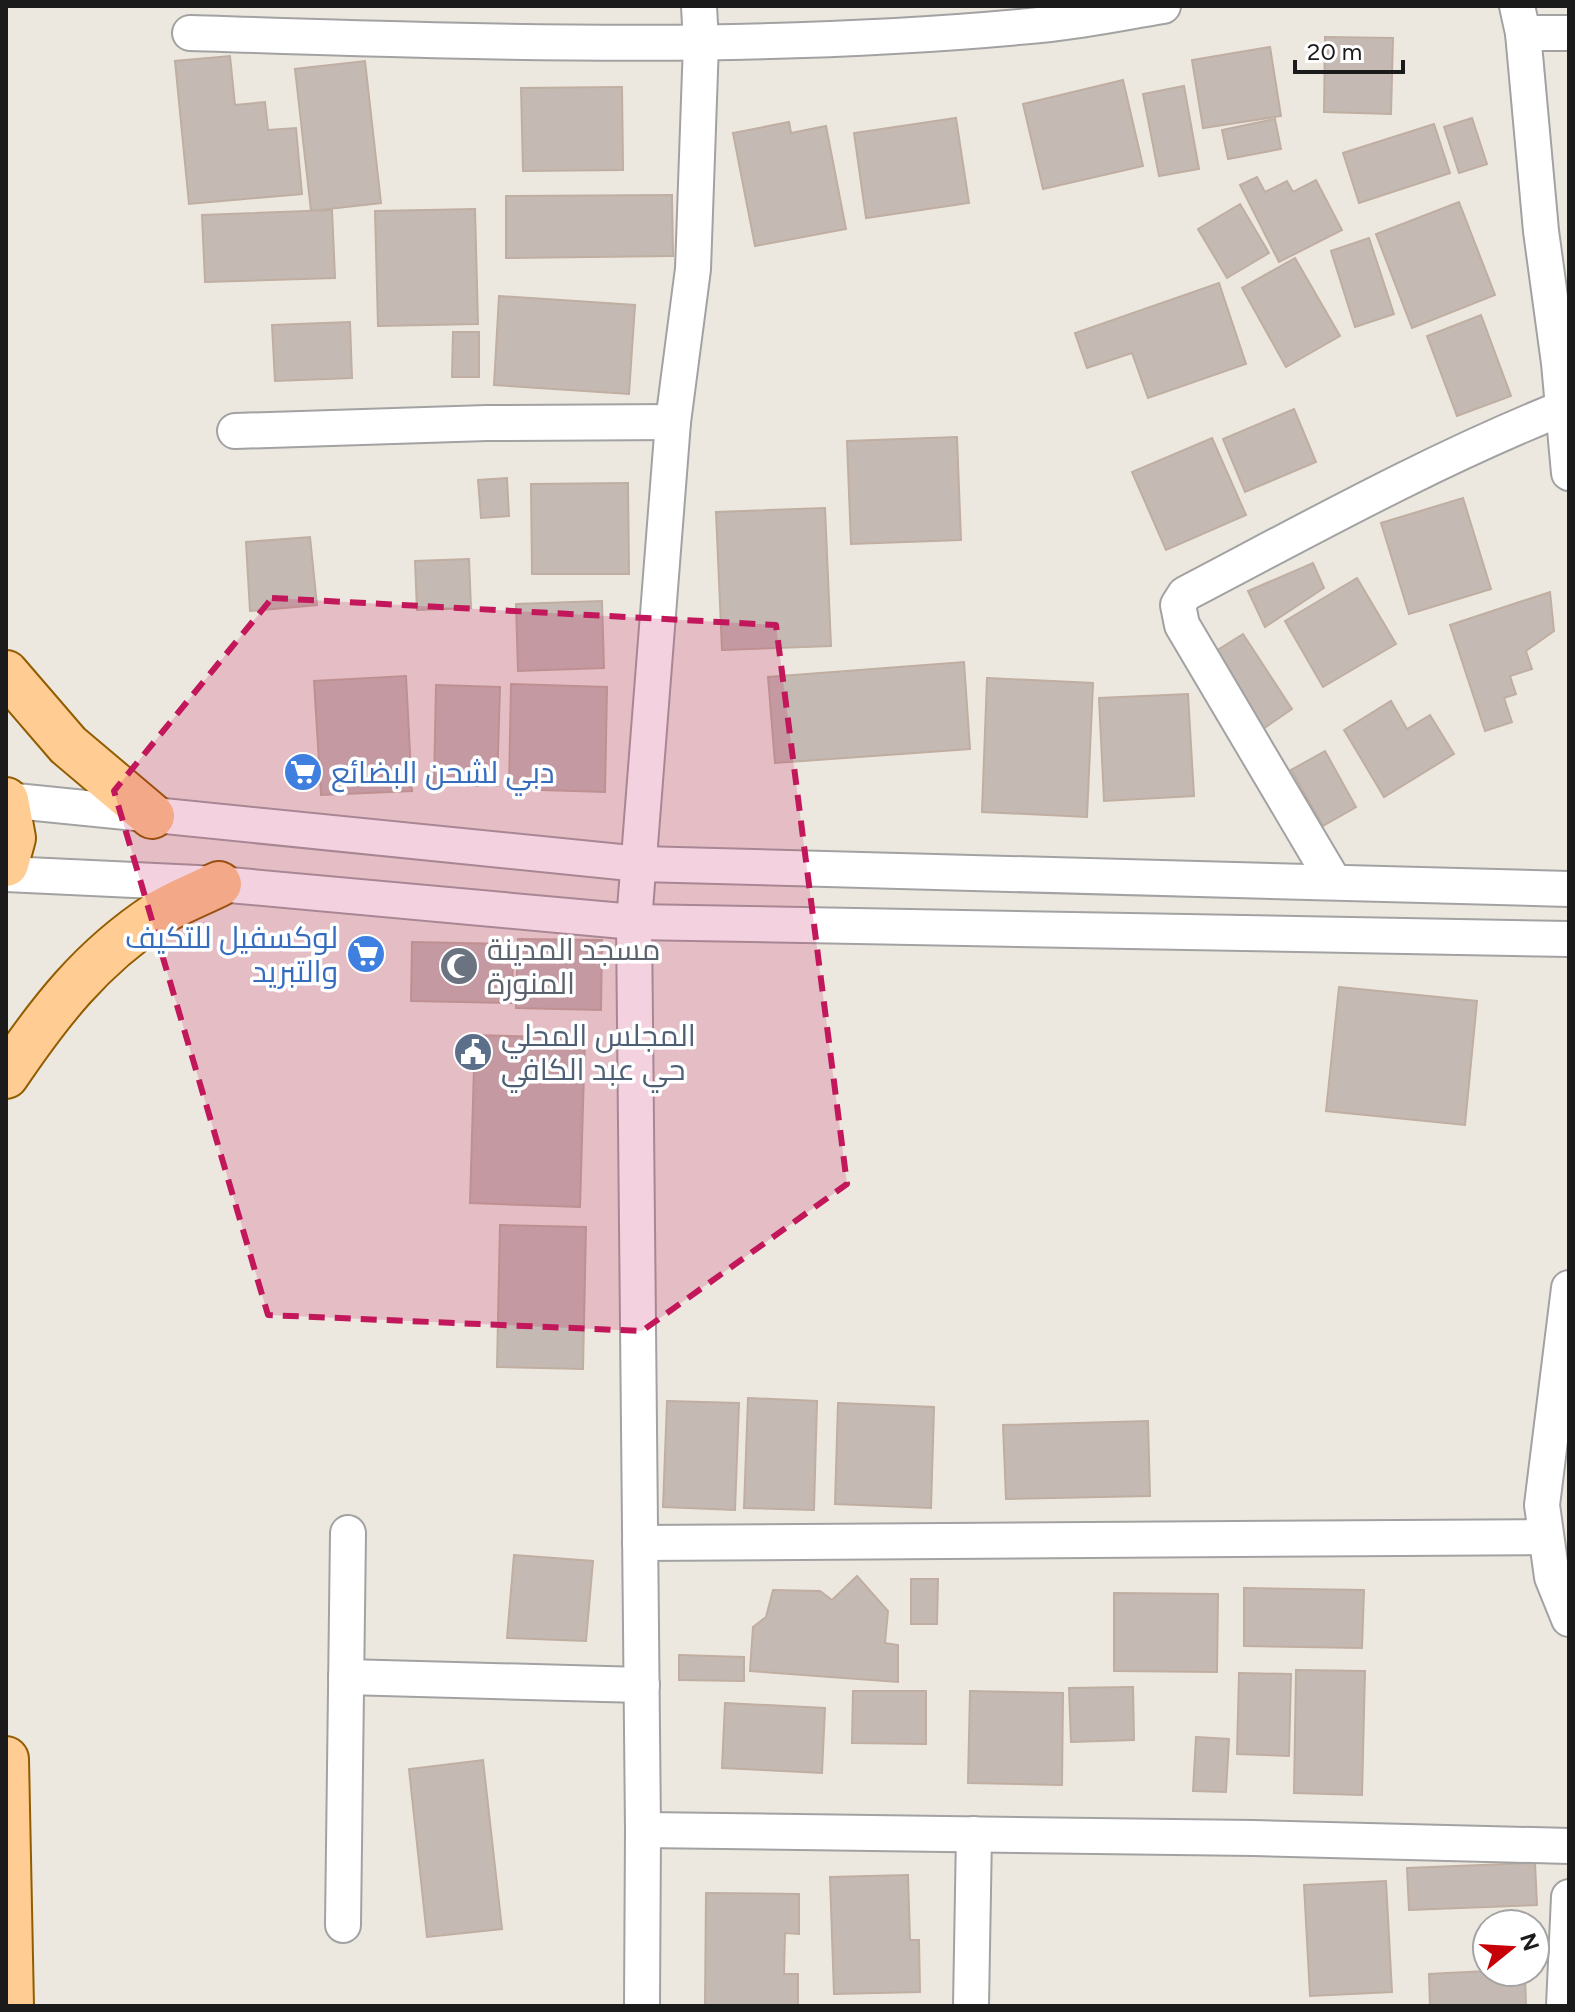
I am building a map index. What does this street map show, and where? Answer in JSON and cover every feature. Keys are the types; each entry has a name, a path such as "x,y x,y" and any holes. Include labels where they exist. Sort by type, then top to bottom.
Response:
{"main road":[{"path":"6,673 68,745 152,816"},
{"path":"6,800 13,838 6,864"},
{"path":"6,1076 47,1016 92,967 160,913 219,884"},
{"path":"6,1759 11,2006"}],"street":[{"path":"642,2006 634,922 673,422 693,269 701,43 699,6"},
{"path":"190,33 701,43 866,37 1049,15 1163,6"},
{"path":"1569,33 1520,20 1541,231 1564,362 1563,408 1569,473"},
{"path":"1334,882 1182,625 1178,605 1185,594 1359,504 1563,408"},
{"path":"235,431 487,423 673,422"},
{"path":"6,800 640,864 1569,889"},
{"path":"6,874 219,884 634,922 1569,939"},
{"path":"1569,1288 1542,1505 1552,1577 1569,1619"},
{"path":"343,1925 348,1533"},
{"path":"640,1543 1546,1537"},
{"path":"346,1677 642,1685"},
{"path":"643,1830 1569,1846"},
{"path":"971,2006 974,1834"},
{"path":"1564,2006 1569,1897"}],"highlighted area":[{"path":"272,598 776,625 847,1184 642,1331 268,1315 114,791"}],"building":[{"path":"1325,37 1393,38 1391,114 1324,112"},
{"path":"1270,47 1281,116 1203,128 1192,60"},
{"path":"230,56 235,105 265,102 268,130 296,128 302,194 189,204 175,61"},
{"path":"365,61 381,203 311,211 295,69"},
{"path":"1123,80 1143,166 1043,189 1023,104"},
{"path":"1184,86 1199,169 1159,176 1143,94"},
{"path":"622,87 623,170 523,171 521,88"},
{"path":"956,118 969,203 866,218 854,133"},
{"path":"1472,118 1487,164 1459,173 1444,127"},
{"path":"1275,119 1281,149 1228,159 1222,130"},
{"path":"789,122 791,133 826,126 846,229 755,246 733,133"},
{"path":"1434,124 1450,173 1359,203 1343,153"},
{"path":"1257,177 1265,192 1287,181 1293,192 1316,180 1342,230 1279,262 1240,185"},
{"path":"672,195 673,256 506,258 506,196"},
{"path":"1459,202 1495,295 1412,328 1376,234"},
{"path":"1240,204 1269,253 1227,278 1198,229"},
{"path":"475,209 478,324 378,326 375,211"},
{"path":"332,210 335,278 205,282 202,215"},
{"path":"1369,238 1394,314 1355,327 1331,251"},
{"path":"1295,258 1340,336 1286,367 1242,288"},
{"path":"1219,283 1246,364 1148,398 1132,353 1087,368 1075,333"},
{"path":"499,296 635,305 629,394 494,385"},
{"path":"1481,315 1511,396 1457,416 1427,336"},
{"path":"350,322 352,378 275,381 272,325"},
{"path":"453,332 479,332 479,377 452,377"},
{"path":"1294,409 1316,462 1245,492 1223,439"},
{"path":"957,437 961,540 851,544 847,441"},
{"path":"1212,438 1246,515 1166,550 1132,472"},
{"path":"507,478 509,516 481,518 478,480"},
{"path":"628,483 629,574 532,574 531,484"},
{"path":"1463,498 1491,589 1409,614 1381,523"},
{"path":"825,508 831,646 722,650 716,512"},
{"path":"310,537 317,605 250,611 246,542"},
{"path":"469,559 471,608 417,610 415,561"},
{"path":"1313,563 1324,588 1265,627 1248,591"},
{"path":"1357,578 1396,644 1323,687 1285,621"},
{"path":"1550,592 1554,631 1526,651 1532,669 1510,676 1516,694 1504,698 1512,722 1485,731 1450,625"},
{"path":"602,601 604,668 518,671 516,604"},
{"path":"1243,634 1292,709 1260,731 1211,654"},
{"path":"964,662 970,749 775,763 768,677"},
{"path":"406,676 412,791 321,795 314,681"},
{"path":"987,678 1093,683 1087,817 982,812"},
{"path":"511,684 607,687 605,792 509,789"},
{"path":"436,685 500,687 497,786 434,785"},
{"path":"1188,694 1194,796 1104,801 1099,698"},
{"path":"1391,701 1407,729 1430,715 1454,754 1384,797 1344,730"},
{"path":"1325,751 1356,807 1323,826 1291,770"},
{"path":"518,939 602,940 601,1010 516,1008"},
{"path":"412,942 513,944 512,1003 411,1001"},
{"path":"1339,987 1477,1001 1465,1125 1326,1111"},
{"path":"475,1035 585,1038 580,1207 470,1203"},
{"path":"500,1225 586,1227 583,1369 497,1367"},
{"path":"748,1398 817,1401 814,1510 744,1508"},
{"path":"667,1401 739,1403 735,1510 663,1507"},
{"path":"838,1403 934,1407 931,1508 835,1504"},
{"path":"1148,1421 1150,1496 1006,1499 1003,1425"},
{"path":"514,1555 593,1561 586,1641 507,1638"},
{"path":"857,1576 888,1611 885,1643 898,1645 898,1682 750,1671 753,1627 766,1617 773,1590 820,1591 832,1600"},
{"path":"911,1579 938,1579 937,1624 911,1624"},
{"path":"1244,1588 1364,1590 1362,1648 1244,1646"},
{"path":"1114,1593 1218,1594 1217,1672 1114,1671"},
{"path":"679,1655 744,1657 744,1681 679,1680"},
{"path":"1296,1670 1365,1671 1362,1795 1294,1793"},
{"path":"1239,1673 1291,1674 1289,1756 1237,1754"},
{"path":"1133,1687 1134,1740 1071,1742 1069,1688"},
{"path":"853,1691 926,1691 926,1744 852,1743"},
{"path":"970,1691 1063,1693 1062,1785 968,1783"},
{"path":"725,1703 825,1708 822,1773 722,1768"},
{"path":"1196,1737 1229,1739 1226,1792 1193,1791"},
{"path":"483,1760 502,1929 427,1937 409,1769"},
{"path":"1535,1863 1537,1905 1409,1910 1407,1868"},
{"path":"908,1875 910,1940 919,1940 920,1992 834,1994 830,1877"},
{"path":"1386,1881 1392,1992 1310,1996 1304,1885"},
{"path":"706,1893 799,1894 799,1934 785,1933 784,1974 798,1974 798,2006 705,2006"},
{"path":"1471,1972 1471,1988 1525,1988 1526,2006 1430,2006 1429,1974"}],"place":[{"name":"دبي لشحن البضائع","path":"303,772"},
{"name":"لوكسفيل للتكيف والتبريد","path":"366,954"},
{"name":"مسجد المدينة المنورة","path":"459,966"},
{"name":"المجلس المحلي حي عبد الكافي","path":"473,1052"}]}
